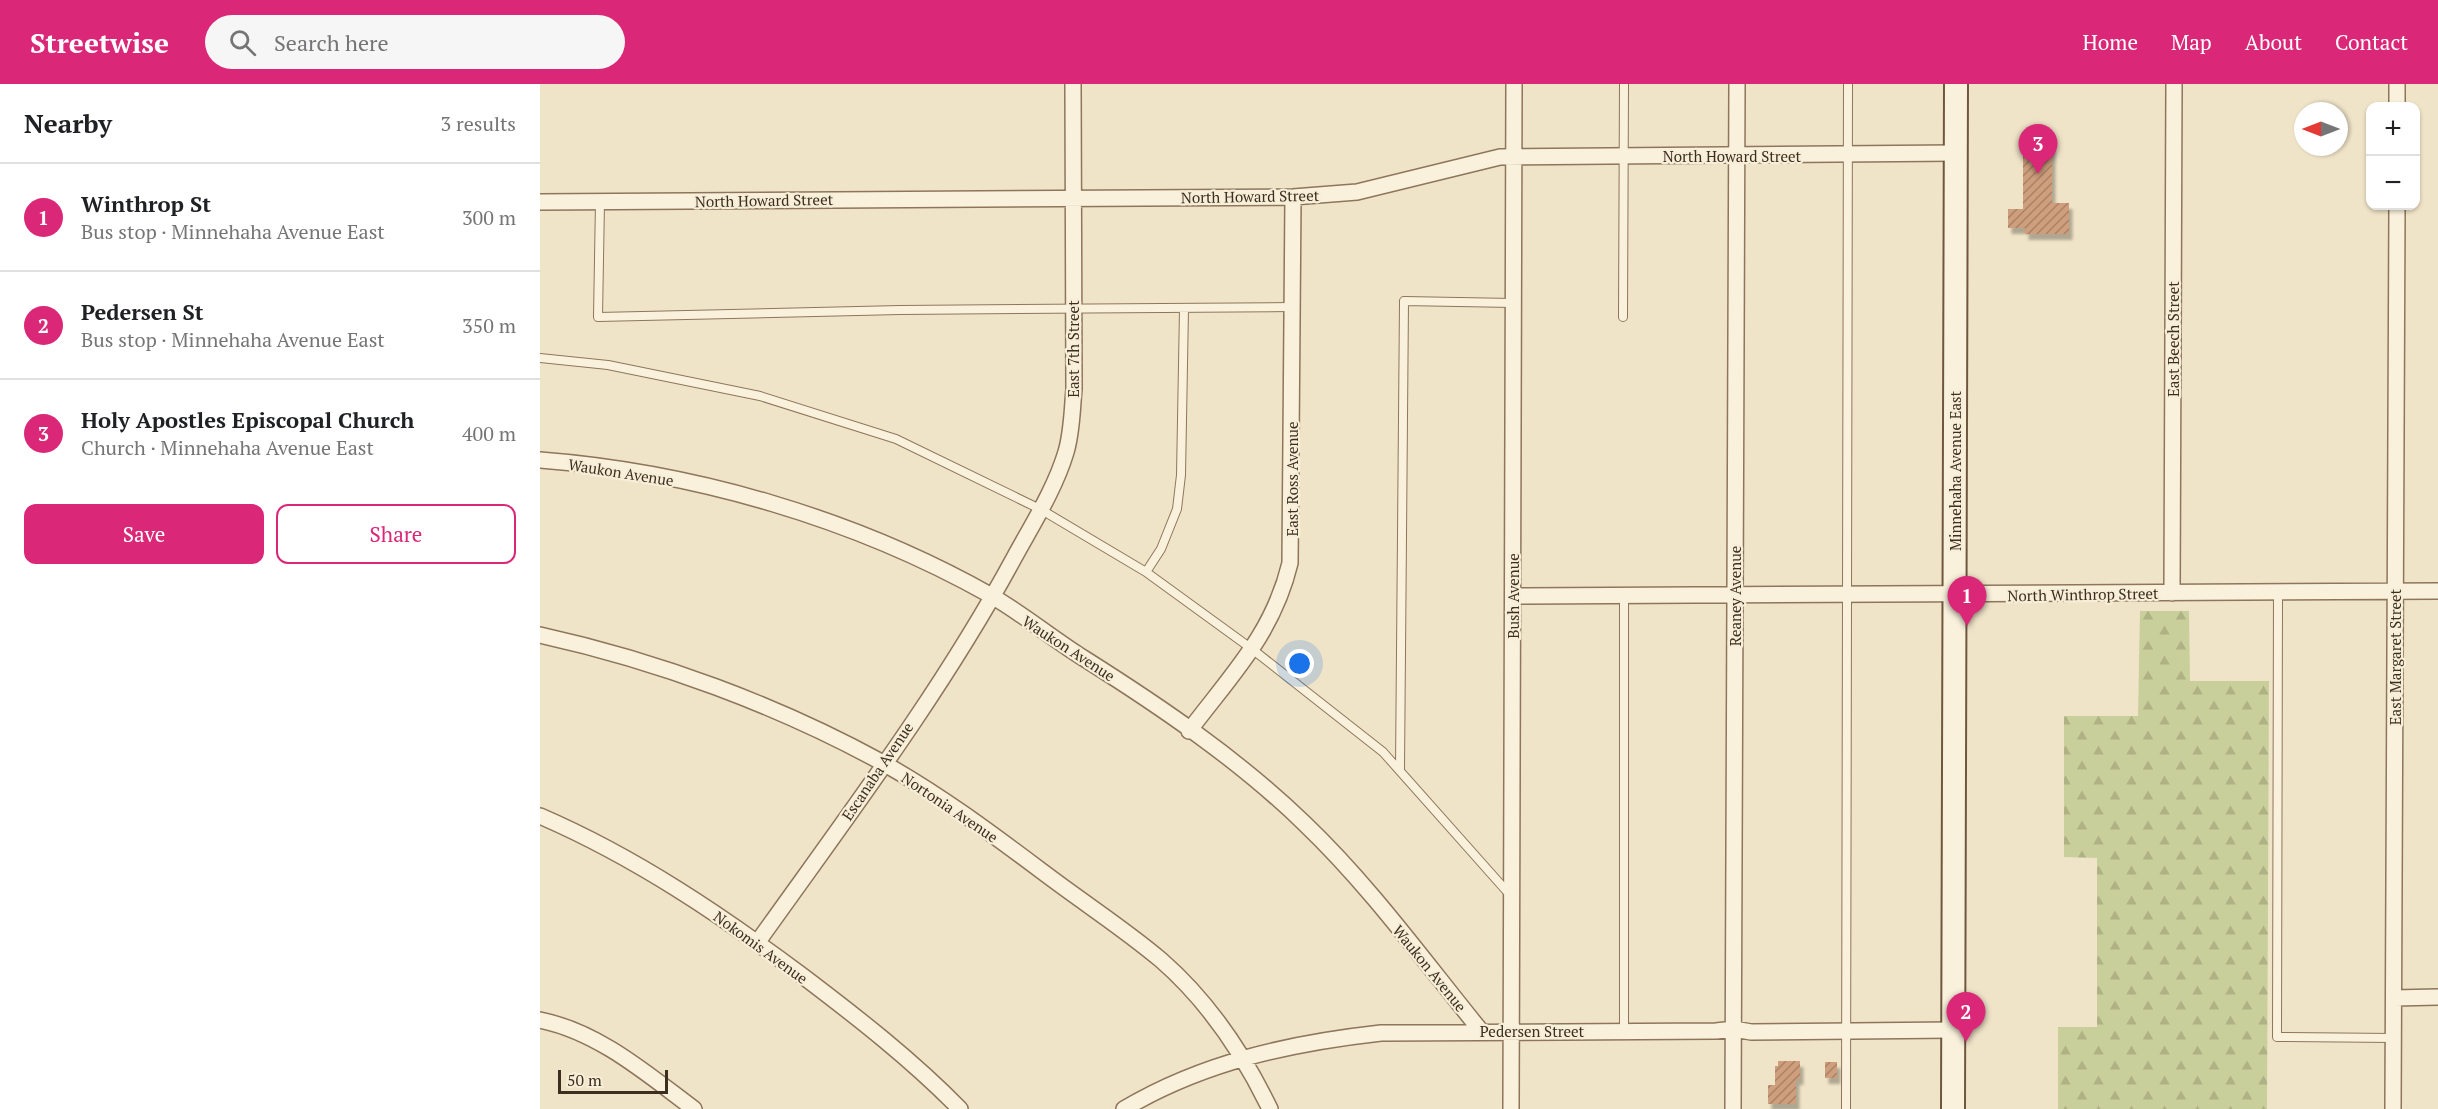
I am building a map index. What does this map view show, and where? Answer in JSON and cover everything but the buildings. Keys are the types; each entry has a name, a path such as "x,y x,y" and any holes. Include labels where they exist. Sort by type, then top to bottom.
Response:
{"main road":[{"name":"Minnehaha Avenue East","path":"1953,1109 1956,84"}],"street":[{"name":"East 7th Street","path":"993,596 1040,509 1065,454 1072,423 1073,84"},
{"name":"Bush Avenue","path":"1511,1109 1514,84"},
{"name":"Reaney Avenue","path":"1733,1109 1737,84"},
{"name":"East Beech Street","path":"2172,593 2174,84"},
{"path":"2397,84 2397,102"},
{"name":"North Howard Street","path":"540,202 1293,196 1357,192 1495,158 1514,156 1737,157 1956,153"},
{"name":"East Ross Avenue","path":"1189,731 1252,649 1274,614 1290,563 1293,196"},
{"name":"East Margaret Street","path":"2394,1109 2397,210"},
{"name":"Waukon Avenue","path":"540,460 630,470 781,507 917,559 993,596 1052,639 1129,687 1258,782 1333,851 1481,1031"},
{"name":"North Winthrop Street","path":"1513,596 1954,596 2438,591"},
{"name":"Escanaba Avenue","path":"757,943 884,764 979,622 993,596"},
{"name":"Nortonia Avenue","path":"540,635 630,658 696,680 761,706 884,764 971,818 1161,960 1217,1020 1244,1058 1270,1109"},
{"name":"Nokomis Avenue","path":"540,816 700,902 886,1042 954,1107"},
{"path":"2394,998 2438,998"},
{"path":"540,1020 589,1038 620,1055 694,1109"},
{"name":"Pedersen Street","path":"1124,1109 1187,1077 1244,1058 1330,1039 1381,1033 1734,1029 1751,1032 1953,1030"}],"lane":[{"path":"1623,316 1624,84"},
{"path":"1846,1109 1848,84"},
{"path":"600,202 598,317 1293,307"},
{"path":"1400,769 1404,301 1514,303"},
{"path":"1146,572 1161,549 1177,509 1181,475 1184,309"},
{"path":"540,358 608,365 760,396 896,440 1040,509 1146,572 1252,649 1383,752 1495,881 1512,897"},
{"path":"2278,592 2277,1037 2394,1038"},
{"path":"1623,596 1624,1032"}],"green space":[{"path":"2140,611 2189,611 2190,681 2269,681 2267,1109 2058,1109 2058,1027 2097,1027 2097,858 2064,857 2064,716 2138,716"}],"place":[{"name":"Holy Apostles Episcopal Church","path":"2038,174"},
{"name":"Winthrop St","path":"1967,626"},
{"name":"Pedersen St","path":"1966,1042"}]}
